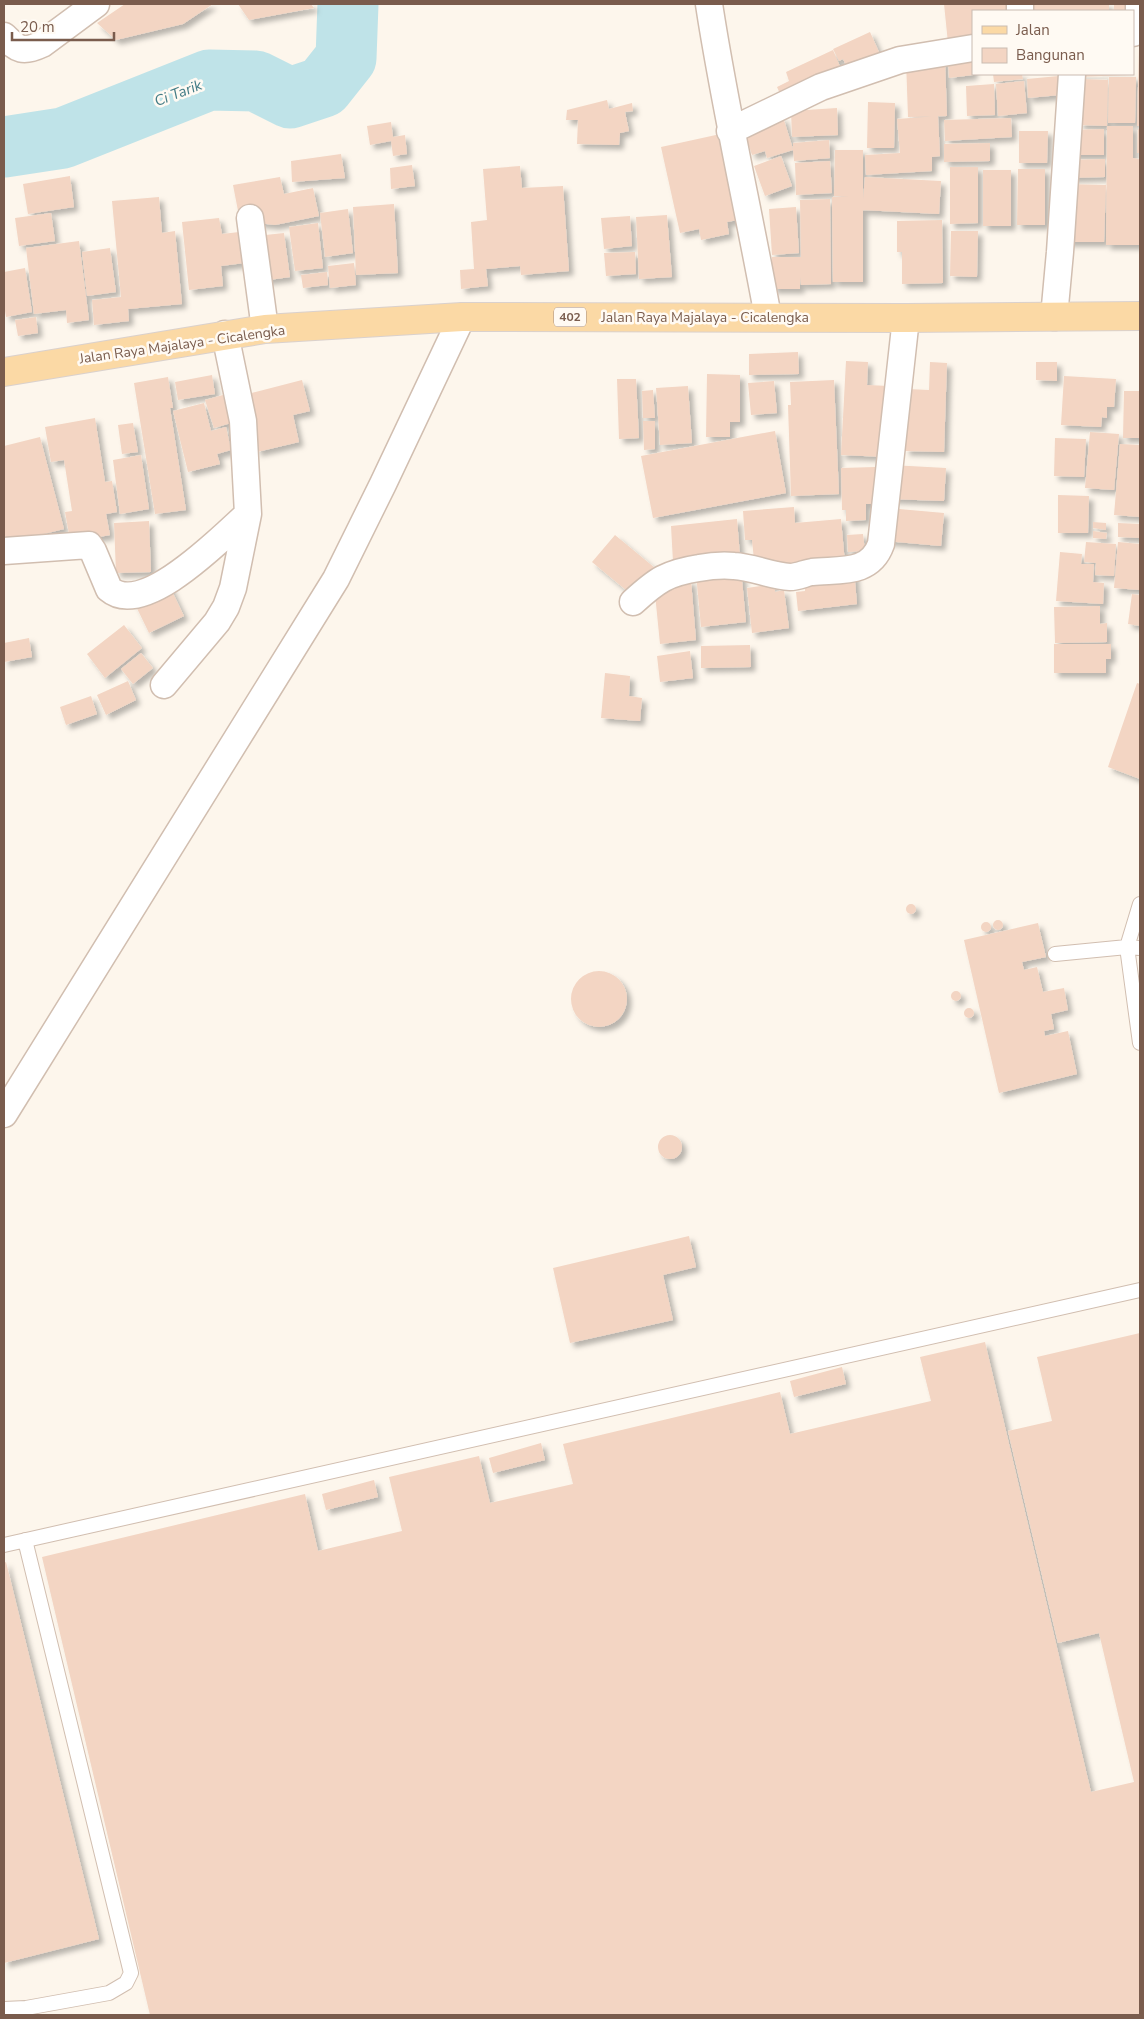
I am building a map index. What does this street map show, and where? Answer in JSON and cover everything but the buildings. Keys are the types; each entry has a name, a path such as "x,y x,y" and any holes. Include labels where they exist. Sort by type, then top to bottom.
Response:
{"main road":[{"name":"Jalan Raya Majalaya - Cicalengka","path":"4,372 225,334 265,329 462,316 906,318 1140,316"}],"street":[{"path":"4,36 14,46 22,50 34,48 96,4"},
{"path":"709,4 730,131 749,212 768,316"},
{"path":"1134,31 1139,25 1139,4"},
{"path":"730,131 821,87 900,60 972,48"},
{"path":"1054,317 1072,75"},
{"path":"250,218 265,329"},
{"path":"4,1114 336,579 462,316"},
{"path":"633,602 660,579 671,574 701,567 734,566 792,577 809,573 856,568 868,563 877,554 882,534 906,318"},
{"path":"164,685 217,622 226,607 233,588 248,514 243,420 225,334"},
{"path":"4,551 89,545 109,589 114,593 127,596 156,589 175,577 248,514"}],"lane":[{"path":"1140,904 1134,948 1140,1043"},
{"path":"1055,954 1134,948"},
{"path":"4,1545 1140,1290"},
{"path":"4,2009 26,2008 109,1993 126,1982 131,1973 25,1540"}],"waterway":[{"name":"Ci Tarik","path":"4,147 63,138 209,80 256,81 290,98 323,87 346,58 348,4"}]}
